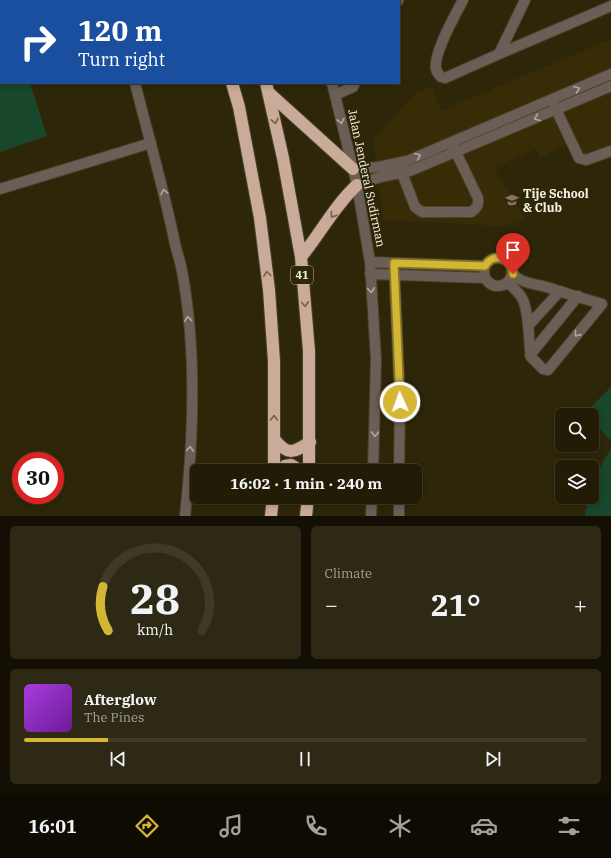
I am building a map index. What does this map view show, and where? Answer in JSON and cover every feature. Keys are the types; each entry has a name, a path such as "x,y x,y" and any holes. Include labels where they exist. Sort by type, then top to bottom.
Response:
{"highway":[{"path":"232,84 239,107 260,218 268,283 274,361 274,464"},
{"path":"268,88 353,169"},
{"name":"41","path":"268,88 301,257 309,351 309,464"},
{"path":"301,257 349,192 357,185"},
{"path":"274,439 283,449 288,451 298,449 310,442"},
{"path":"271,516 272,504"},
{"path":"306,516 307,504"}],"street":[{"path":"463,0 448,29 436,60 436,69 441,77 445,78 611,6"},
{"path":"499,54 525,0"},
{"path":"353,169 378,167 401,168 410,171 453,147 611,74"},
{"path":"135,84 162,183 182,271 191,343 191,438 184,516"},
{"name":"Jalan Jenderal Sudirman","path":"332,84 357,185 370,262 376,360 374,464"},
{"path":"335,95 354,85"},
{"path":"453,147 556,110 611,86"},
{"path":"552,100 579,158 586,160 611,151"},
{"path":"0,189 151,144"},
{"path":"401,168 415,207 418,210 422,212 471,212 479,203 478,198 453,147"},
{"path":"357,185 401,168"},
{"path":"510,278 504,285 491,285 485,278 485,266 495,258 504,259 511,265 510,278 515,289 523,300 528,326 530,355 532,359 543,369 548,370 602,304 518,279 510,278"},
{"path":"370,262 485,266"},
{"path":"394,263 400,402 399,464"},
{"path":"370,274 485,278"},
{"path":"528,326 560,291"},
{"path":"530,355 578,296"},
{"path":"371,516 372,504"},
{"path":"399,504 399,516"}],"shaded area":[{"path":"611,39 611,151 580,164 570,143 540,158 536,149 495,167 498,175 525,218 503,226 385,220 373,140 416,93 431,87 441,111"}],"green space":[{"path":"0,84 30,84 47,136 0,152"},
{"path":"611,387 611,441 599,428 599,408 590,408"},
{"path":"611,449 611,516 585,516 587,504 599,504 599,470"}],"place":[{"name":"Tije School & Club","path":"512,200"}],"route":[{"path":"400,402 394,263 485,266 491,260 500,258 508,261 511,265 513,274"}]}
